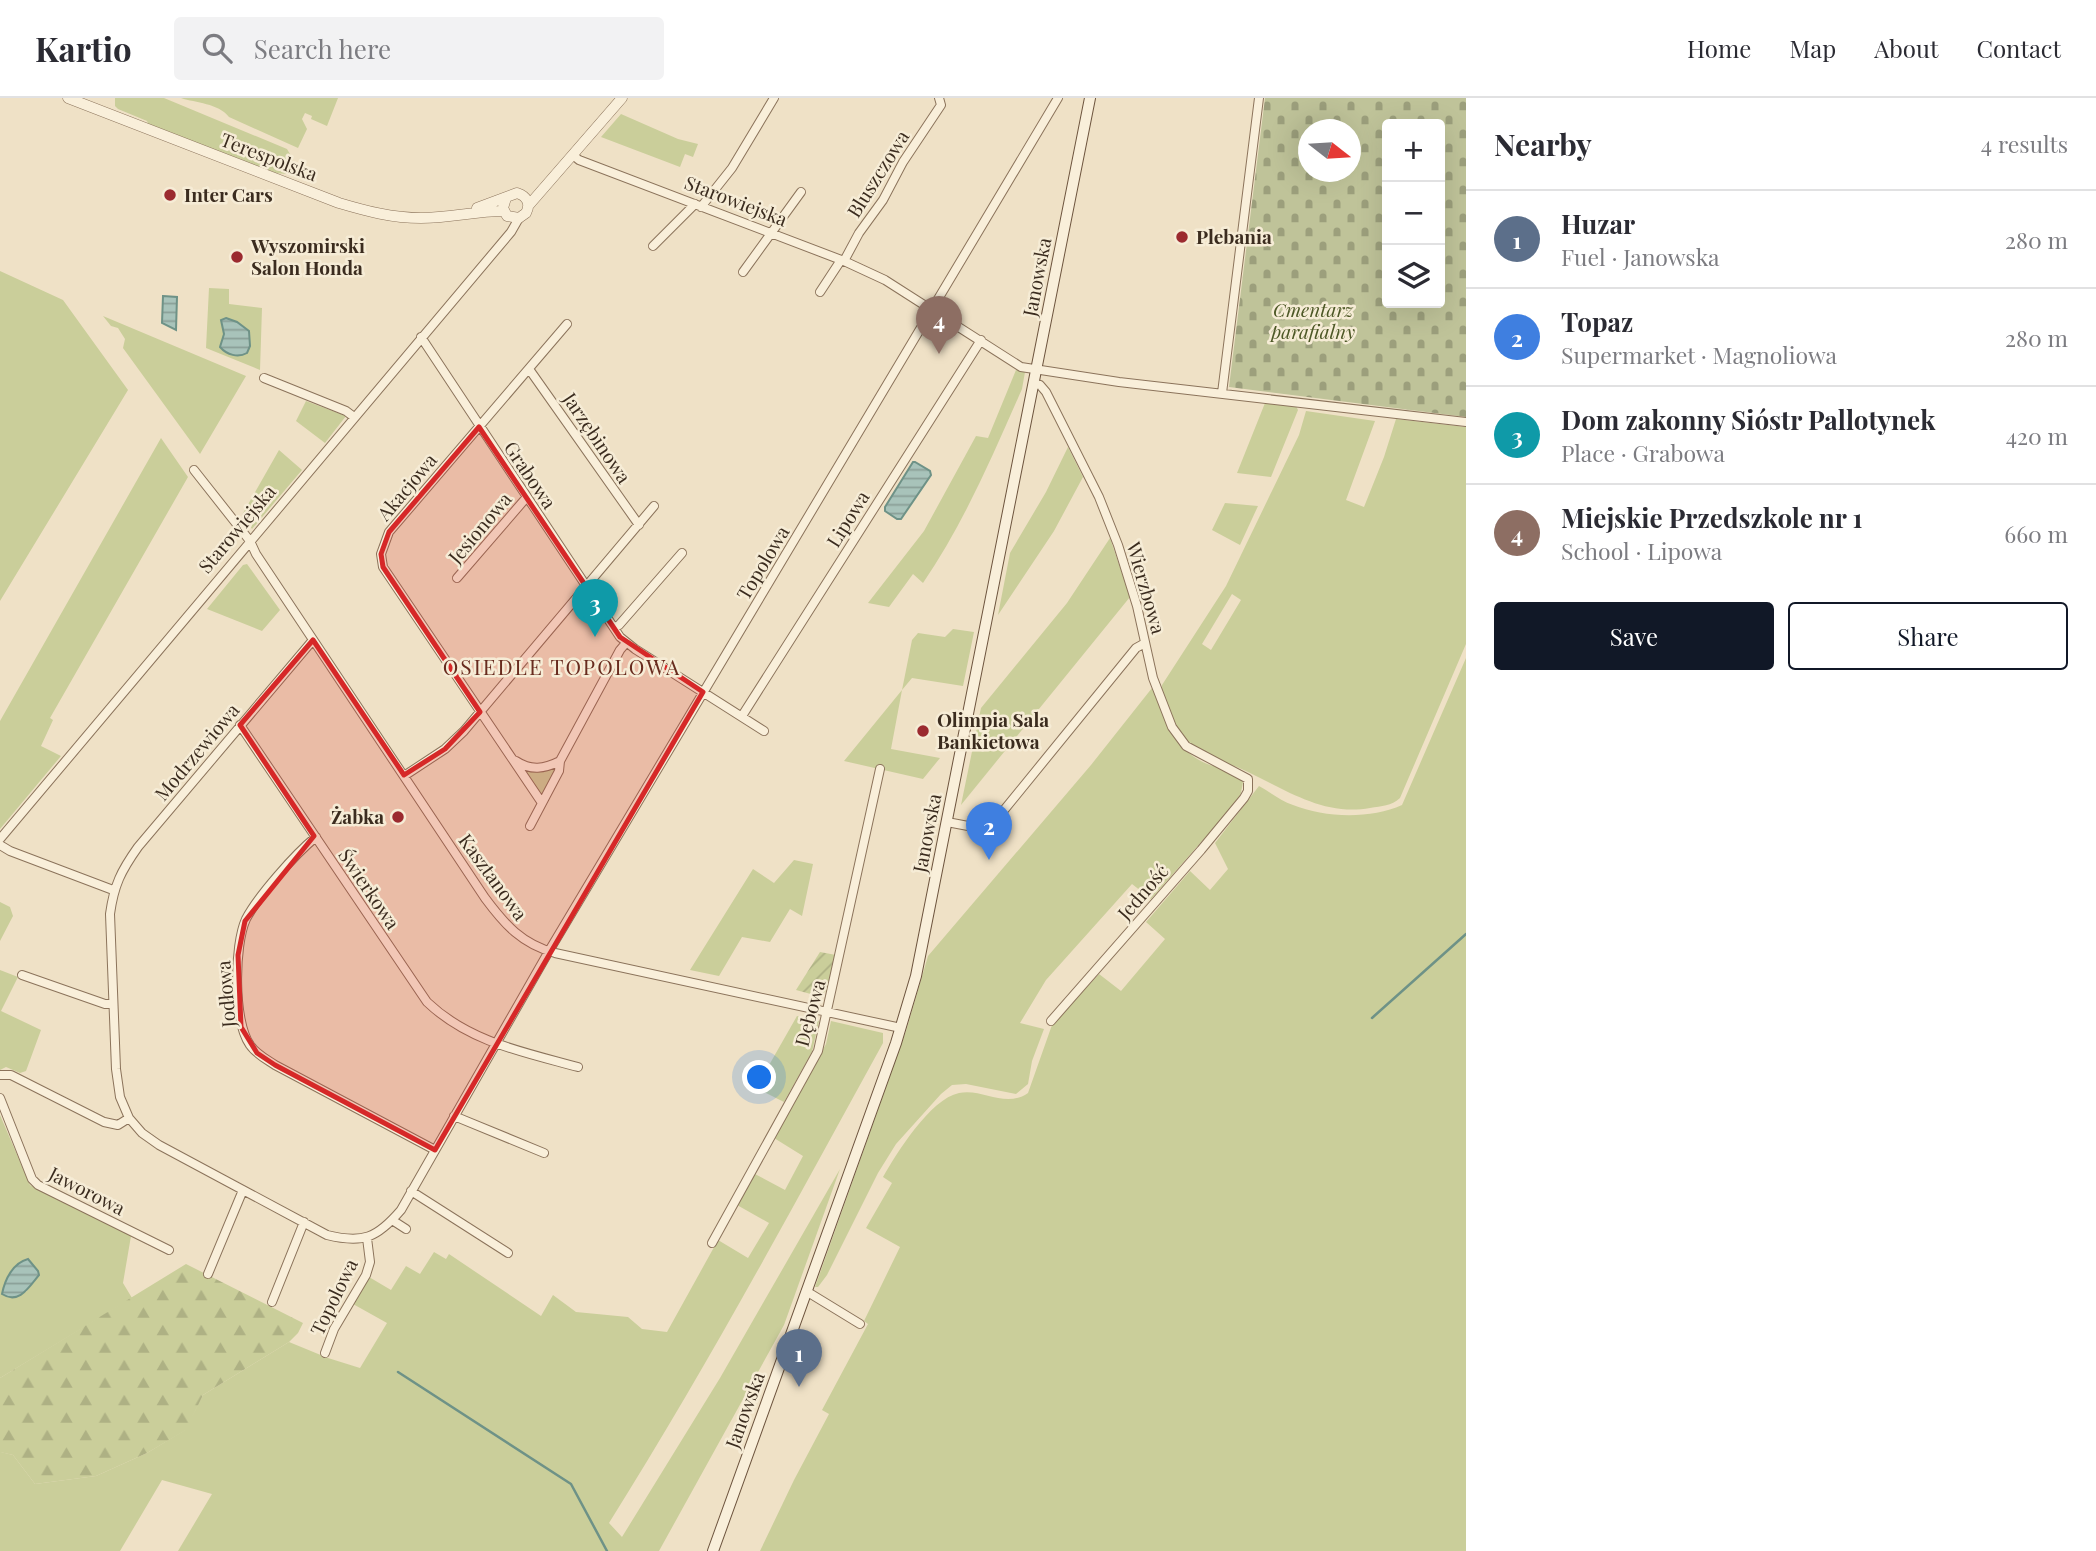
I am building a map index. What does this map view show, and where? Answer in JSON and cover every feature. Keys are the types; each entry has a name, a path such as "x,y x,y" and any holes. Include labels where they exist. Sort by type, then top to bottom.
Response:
{"main road":[{"name":"Janowska","path":"713,1551 901,1028 918,967 1090,98"}],"street":[{"name":"Terespolska","path":"68,98 339,203 397,216 430,217 463,212 506,198"},
{"path":"557,173 521,194 513,193 506,198 506,213 519,218 526,213 528,205 574,156 622,98"},
{"path":"653,246 698,206 732,168 774,98"},
{"name":"Topolowa","path":"325,1353 334,1329 366,1275 370,1262 367,1238 387,1226 411,1191 549,951 1058,98"},
{"path":"1222,393 1259,98"},
{"name":"Bluszczowa","path":"820,292 883,200 940,101"},
{"name":"Starowiejska","path":"574,156 578,160 885,280 1021,366 1466,422"},
{"path":"743,272 802,192"},
{"path":"521,194 528,205"},
{"name":"Terespolska","path":"463,212 506,213"},
{"name":"Starowiejska","path":"501,242 507,227 506,213"},
{"name":"Starowiejska","path":"0,839 511,232 519,218"},
{"name":"Akacjowa","path":"542,803 383,567 381,554 389,532 567,324"},
{"name":"Grabowa","path":"421,337 478,427 626,643 764,731"},
{"name":"Lipowa","path":"742,716 981,340"},
{"name":"Jarzębinowa","path":"528,369 639,525"},
{"path":"264,378 354,417"},
{"name":"Wierzbowa","path":"1034,384 1041,386 1046,392 1099,497 1118,545 1157,688 1172,727 1180,739 1197,754 1248,779"},
{"name":"Kasztanowa","path":"194,470 250,541 256,554 500,919 523,940 549,951 901,1028"},
{"name":"Jesionowa","path":"457,578 526,498"},
{"path":"404,776 445,749 480,712 654,506"},
{"path":"614,628 682,552"},
{"name":"Modrzewiowa","path":"313,640 138,847 123,869 114,890 110,914 118,1083 120,1097 129,1118 142,1133 159,1145 327,1235 344,1239 367,1238"},
{"path":"530,826 559,771 560,761 626,643"},
{"path":"947,822 984,829 991,826 1136,648 1145,643"},
{"name":"Świerkowa","path":"240,725 427,1002 443,1017 464,1030 496,1044"},
{"path":"510,757 524,766 538,769 550,767 560,761"},
{"name":"Dębowa","path":"712,1243 818,1051 880,769"},
{"name":"Jedność","path":"1051,1021 1244,798 1248,790 1248,779"},
{"name":"Jodłowa","path":"316,837 254,907 245,921 238,954 242,1027 250,1045 266,1059 435,1150"},
{"path":"0,845 114,890"},
{"path":"22,975 105,1004 113,1004"},
{"path":"496,1044 578,1067"},
{"path":"0,1075 11,1075 114,1125 129,1118"},
{"name":"Jaworowa","path":"0,1098 32,1179 38,1185 169,1250"},
{"path":"454,1116 544,1153"},
{"path":"208,1274 243,1190"},
{"path":"411,1191 508,1253"},
{"path":"392,1220 406,1229"},
{"path":"272,1302 304,1222"},
{"path":"806,1290 860,1324"}],"highlighted area":[{"path":"479,427 620,637 703,692 435,1150 275,1065 257,1053 241,1027 238,955 245,921 314,836 240,725 313,640 404,775 445,749 480,712 383,567 381,554 389,532"}],"green space":[{"path":"115,98 164,98 287,149 293,159 287,174 275,173 148,124 147,121 118,109 115,106"},
{"path":"181,98 338,98 327,126 311,119 312,116 305,113 302,119 307,129 298,148 229,117 213,106"},
{"name":"Cmentarz parafialny","path":"1265,98 1466,98 1466,417 1229,387"},
{"path":"621,114 678,139 698,144 693,157 685,154 680,167 601,137"},
{"path":"0,271 63,300 128,390 0,601"},
{"path":"209,288 229,289 229,304 262,308 260,370 206,348"},
{"path":"103,316 246,376 200,454 123,348 125,339 118,328 111,326"},
{"path":"1016,370 1025,372 1022,389 977,488 938,560 923,583 913,574 889,607 868,603 924,531 976,436 988,438"},
{"path":"306,401 346,416 325,443 296,421"},
{"path":"1265,403 1296,406 1298,410 1271,477 1237,473"},
{"path":"1306,411 1375,421 1346,500 1364,507 1396,419 1466,427 1466,644 1400,798 1386,805 1353,810 1322,805 1206,756 1193,748 1182,736 1162,692 1162,685 1226,586 1299,435","holes":["1232,594 1241,600 1211,650 1202,644"]},
{"path":"161,438 188,477 50,718 53,720 41,746 61,756 0,829 0,721"},
{"path":"1068,447 1083,477 1054,531 998,615 1010,553 1046,492"},
{"path":"279,450 302,470 252,529 242,515"},
{"path":"1225,503 1258,506 1240,545 1212,530"},
{"path":"1110,538 1130,597 961,805 981,708 1067,603"},
{"path":"247,564 280,610 262,631 207,609 243,565"},
{"path":"953,629 974,632 963,686 912,678 902,690 912,640 918,633 945,637"},
{"path":"1466,658 1466,1551 760,1551 829,1414 822,1410 868,1324 864,1321 900,1247 866,1228 892,1183 883,1177 915,1128 937,1105 959,1093 1011,1099 1028,1093 1052,1025 1099,974 1121,991 1165,939 1146,922 1190,871 1210,890 1228,869 1215,843 1259,786 1293,805 1333,814 1362,815 1402,805"},
{"path":"1152,688 1160,709 1182,746 1204,763 1228,771 1239,778 1243,782 1240,798 1151,899 1132,884 1046,980 1020,1023 1044,1029 1032,1061 1028,1084 1016,1094 966,1084 952,1085 896,1144 878,1173 827,1275 818,1287 815,1287 906,1031 928,956 1091,765"},
{"path":"902,690 891,749 940,758 923,779 844,761"},
{"path":"554,768 556,771 542,797 524,770 543,772"},
{"path":"794,860 813,864 802,916 790,909 770,942 742,937 719,976 690,970 753,869 774,883"},
{"path":"0,902 10,907 13,916 0,941"},
{"path":"820,952 836,955 826,991 818,996 796,990"},
{"path":"0,970 18,977 1,1011 41,1030 26,1071 20,1073 6,1067 0,1070"},
{"path":"797,1016 819,1021 812,1052 784,1102 756,1088"},
{"path":"831,1021 883,1033 883,1043 715,1345 609,1523 622,1537 720,1378 840,1169 784,1325 659,1551 178,1551 212,1494 162,1480 120,1551 0,1551 0,1449 1,1452 13,1455 35,1484 96,1476 147,1453 185,1430 203,1395 289,1342 360,1368 387,1323 353,1304 369,1277 391,1290 406,1266 420,1274 434,1252 446,1259 449,1254 541,1316 553,1295 576,1312 628,1317 642,1329 667,1332 718,1240 748,1258 769,1223 737,1205 755,1174 785,1190 803,1156 774,1138 826,1044"},
{"path":"0,1115 30,1185 131,1236 123,1283 132,1298 0,1378","holes":["17,1264 39,1275 26,1292 4,1284"]},
{"path":"186,1264 303,1323 298,1333 289,1342 203,1395 186,1430 147,1453 96,1476 35,1484 13,1455 0,1452 0,1378"}],"water":[{"path":"163,296 177,297 176,330 162,323"},
{"path":"226,318 249,331 250,346 247,353 233,355 220,347 224,334 221,320"},
{"path":"913,462 930,471 931,475 901,519 897,519 885,511 885,507"},
{"path":"28,1259 39,1275 19,1296 8,1297 2,1294 10,1272"}],"waterway":[{"path":"1372,1018 1466,934"},
{"path":"398,1372 571,1484 607,1551"}],"place":[{"name":"Inter Cars","path":"170,195"},
{"name":"Plebania","path":"1182,237"},
{"name":"Wyszomirski Salon Honda","path":"237,257"},
{"name":"Miejskie Przedszkole nr 1","path":"939,354"},
{"name":"Dom zakonny Sióstr Pallotynek","path":"595,637"},
{"name":"Olimpia Sala Bankietowa","path":"923,731"},
{"name":"Żabka","path":"398,817"},
{"name":"Topaz","path":"989,860"},
{"name":"Huzar","path":"799,1387"}],"district":[{"name":"OSIEDLE TOPOLOWA","path":"562,668"}]}
